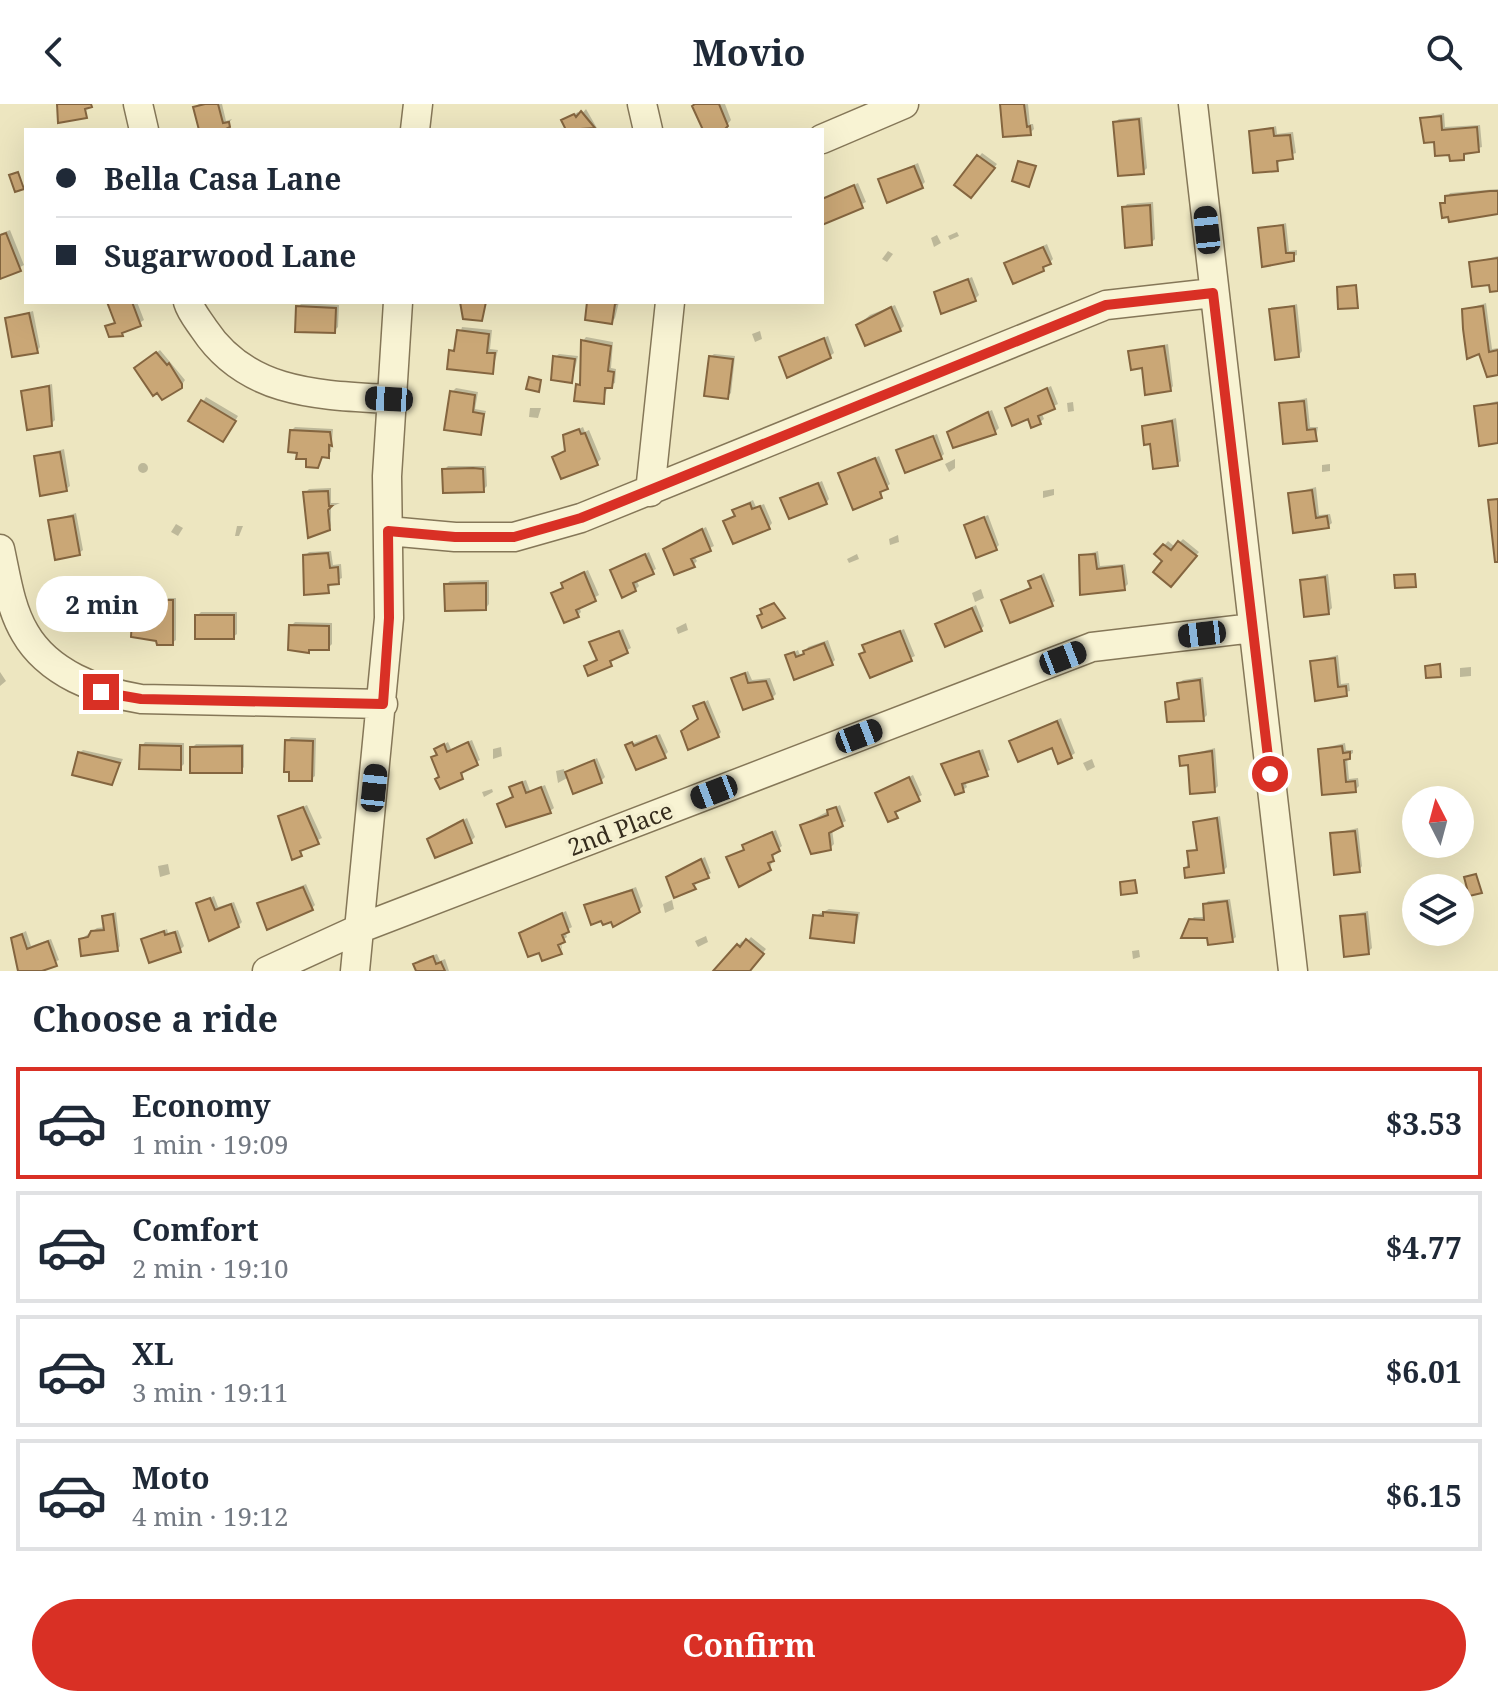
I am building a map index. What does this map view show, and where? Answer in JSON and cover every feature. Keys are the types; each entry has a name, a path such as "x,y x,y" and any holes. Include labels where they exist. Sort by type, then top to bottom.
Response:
{"street":[{"path":"138,104 144,128"},
{"path":"415,128 418,104"},
{"path":"642,104 648,128"},
{"path":"824,138 904,104"},
{"path":"1193,104 1293,971"},
{"path":"388,531 455,537 514,537 581,518 1106,305 1213,293"},
{"path":"189,304 215,345 252,376 292,391 389,399"},
{"path":"355,971 389,618 389,399 398,304"},
{"path":"650,492 670,304"},
{"path":"0,549 10,595 25,633 53,664 101,692 141,699 383,704"},
{"name":"2nd Place","path":"267,971 361,928 1092,647 1253,628"}],"building":[{"path":"57,104 91,104 92,107 85,109 87,118 58,123"},
{"path":"218,104 223,123 229,122 230,127 198,128 193,107"},
{"path":"719,104 728,126 702,128 692,106"},
{"path":"1000,104 1024,104 1031,135 1003,137"},
{"path":"581,111 595,128 565,128 561,120 574,114 576,117"},
{"path":"1441,116 1442,130 1477,127 1479,152 1464,154 1464,160 1450,161 1449,155 1435,156 1434,142 1424,143 1420,118"},
{"path":"1139,119 1144,174 1118,176 1113,122"},
{"path":"1273,128 1274,136 1290,135 1293,159 1277,161 1278,171 1253,173 1249,131"},
{"path":"977,155 995,168 971,198 954,185"},
{"path":"1018,161 1036,166 1029,187 1012,181"},
{"path":"914,166 923,188 887,203 878,179"},
{"path":"18,172 24,189 15,192 9,175"},
{"path":"854,185 863,208 824,224 824,198"},
{"path":"1498,191 1498,214 1449,222 1448,217 1442,218 1440,203 1445,203 1445,196"},
{"path":"1150,205 1152,245 1125,248 1122,207"},
{"path":"1283,225 1286,253 1294,253 1294,261 1262,267 1258,228"},
{"path":"6,233 21,271 0,279 0,235"},
{"path":"1043,247 1051,264 1043,267 1044,271 1013,284 1004,263"},
{"path":"1498,258 1498,291 1490,292 1489,285 1472,287 1469,262"},
{"path":"968,279 976,301 941,314 934,292"},
{"path":"1356,285 1358,308 1338,309 1337,287"},
{"path":"108,304 133,304 141,326 122,333 123,336 109,337 105,326 115,323"},
{"path":"460,304 486,304 482,321 463,319"},
{"path":"587,304 615,304 612,324 585,320"},
{"path":"296,306 336,308 335,333 295,332"},
{"path":"1294,306 1299,357 1275,360 1269,309"},
{"path":"1483,306 1489,352 1498,350 1498,375 1487,377 1479,354 1467,359 1463,329 1462,309"},
{"path":"891,307 901,331 865,346 856,325"},
{"path":"29,313 38,353 12,357 5,318"},
{"path":"457,330 489,334 487,353 495,353 493,374 447,369 449,350 454,351"},
{"path":"824,338 831,358 787,378 779,357"},
{"path":"581,340 611,346 608,371 614,372 612,388 605,388 604,404 574,401 576,384 580,385"},
{"path":"1164,346 1171,391 1145,395 1142,368 1131,370 1128,351"},
{"path":"156,352 167,365 169,363 182,384 182,388 162,400 157,393 153,396 134,368"},
{"path":"553,356 575,359 572,383 551,380"},
{"path":"709,356 733,359 728,399 704,396"},
{"path":"529,377 541,380 539,392 526,389"},
{"path":"49,386 52,426 27,430 21,391"},
{"path":"1047,388 1055,409 1038,416 1041,424 1031,428 1028,419 1012,426 1005,408"},
{"path":"450,391 475,395 473,412 484,414 481,435 444,430"},
{"path":"201,400 236,421 223,442 188,421"},
{"path":"1304,401 1307,430 1315,429 1317,441 1283,444 1279,403"},
{"path":"1498,403 1498,443 1479,446 1474,406"},
{"path":"988,412 996,434 953,448 947,432"},
{"path":"1172,421 1178,466 1153,469 1150,444 1144,445 1142,426"},
{"path":"579,429 581,434 585,433 598,465 561,479 552,457 565,451 563,435"},
{"path":"290,430 330,432 332,446 329,445 329,458 322,457 318,468 306,467 306,459 296,459 297,453 288,452"},
{"path":"933,436 942,459 905,473 896,450"},
{"path":"60,452 67,491 40,496 34,456"},
{"path":"875,458 888,489 880,492 882,498 853,510 838,473"},
{"path":"442,469 483,469 484,492 443,493"},
{"path":"818,483 827,504 789,519 780,498"},
{"path":"1312,490 1316,518 1327,516 1329,528 1293,533 1288,493"},
{"path":"328,491 329,506 332,506 328,510 330,530 308,538 303,492"},
{"path":"1498,499 1498,562 1495,562 1488,500"},
{"path":"750,503 752,509 760,506 770,529 733,544 723,521 735,516 732,510"},
{"path":"73,516 80,555 55,560 48,520"},
{"path":"984,517 997,550 976,558 964,525"},
{"path":"702,529 711,551 691,559 695,567 674,575 663,549"},
{"path":"1178,541 1197,556 1171,587 1153,572 1162,561 1154,554 1163,544 1171,550"},
{"path":"328,553 330,568 338,567 339,584 328,585 329,593 304,595 303,555"},
{"path":"645,554 654,574 633,583 636,591 622,598 610,570"},
{"path":"1095,554 1097,569 1122,566 1125,590 1080,595 1079,555"},
{"path":"584,572 596,601 576,610 579,617 564,623 551,593 563,588 561,583"},
{"path":"1415,574 1416,587 1395,588 1394,575"},
{"path":"1041,576 1053,606 1010,623 1001,600 1031,588 1028,581"},
{"path":"1325,577 1329,614 1304,617 1300,580"},
{"path":"84,578 105,596 113,588 125,600 99,624 70,595"},
{"path":"486,583 486,610 445,611 444,584"},
{"path":"162,600 173,600 173,645 157,645 156,641 131,637 132,619 139,619 139,606 162,606"},
{"path":"774,603 785,618 762,628 757,616 762,614 760,609"},
{"path":"972,608 982,631 945,647 935,624"},
{"path":"195,615 234,615 234,639 195,639"},
{"path":"289,625 329,626 329,650 309,650 309,653 288,650"},
{"path":"619,631 628,653 610,661 612,666 588,676 584,666 597,660 589,642"},
{"path":"900,631 912,661 870,678 859,654 865,652 862,645"},
{"path":"824,643 833,665 794,680 785,655 794,652 796,657"},
{"path":"1335,658 1338,687 1346,686 1347,696 1315,701 1310,661"},
{"path":"1440,664 1441,677 1426,678 1425,666"},
{"path":"745,673 748,683 766,681 773,699 743,710 731,678"},
{"path":"1200,680 1204,721 1167,722 1165,702 1179,699 1177,683"},
{"path":"704,702 719,737 688,750 681,731 698,719 693,706"},
{"path":"1057,721 1072,758 1058,764 1052,748 1018,762 1009,741"},
{"path":"656,736 666,758 636,770 625,745 632,742 634,746"},
{"path":"285,740 313,741 312,781 289,781 289,772 284,772"},
{"path":"468,742 478,765 461,773 463,779 440,789 431,757 437,755 434,749 444,744 447,752"},
{"path":"140,745 181,746 181,770 139,769"},
{"path":"242,746 242,773 190,773 190,747"},
{"path":"1342,746 1343,753 1350,752 1350,759 1344,760 1346,782 1355,781 1356,792 1322,795 1318,749"},
{"path":"979,751 988,776 962,784 964,792 955,795 941,764"},
{"path":"1212,751 1215,792 1190,794 1188,765 1180,766 1179,756"},
{"path":"78,752 120,763 112,785 72,775"},
{"path":"594,760 602,783 573,794 565,772"},
{"path":"909,777 920,801 895,812 898,818 888,822 875,793"},
{"path":"522,782 526,793 541,787 551,813 506,827 497,804 513,797 509,787"},
{"path":"303,807 319,844 300,851 302,856 292,860 278,816"},
{"path":"836,807 843,826 829,833 831,850 811,854 800,825 828,815 827,810"},
{"path":"1217,818 1224,873 1185,878 1184,868 1189,867 1187,851 1197,850 1193,822"},
{"path":"463,820 472,843 435,858 427,839"},
{"path":"1355,831 1360,872 1334,875 1330,833"},
{"path":"772,832 780,851 772,855 774,861 768,863 771,870 739,887 726,857 744,850 742,845"},
{"path":"701,859 709,878 693,884 696,889 674,898 666,877"},
{"path":"1474,874 1482,893 1474,895"},
{"path":"1135,880 1137,893 1121,895 1120,882"},
{"path":"303,887 313,910 267,930 257,903"},
{"path":"632,890 640,912 613,927 611,922 603,925 601,921 591,925 584,905"},
{"path":"210,898 215,910 231,904 239,927 209,941 196,903"},
{"path":"1227,901 1233,942 1208,945 1207,938 1181,938 1189,919 1204,920 1203,904"},
{"path":"823,912 857,915 854,943 810,938 813,915 823,916"},
{"path":"562,913 569,932 562,935 565,942 558,945 562,954 542,961 539,953 528,957 519,933"},
{"path":"113,914 118,951 81,956 79,939 88,937 91,931 104,930 102,916"},
{"path":"1365,914 1369,954 1344,957 1340,916"},
{"path":"164,931 165,935 175,932 181,952 149,963 141,939"},
{"path":"22,934 27,949 48,941 57,966 42,971 18,971 11,938"},
{"path":"746,939 764,954 750,971 713,971 737,944 740,947"},
{"path":"433,956 436,964 441,962 445,971 416,971 413,964"}],"route":[{"path":"101,692 141,699 383,704 389,618 388,531 455,537 514,537 581,518 1106,305 1150,297 1213,293 1270,774"}]}
